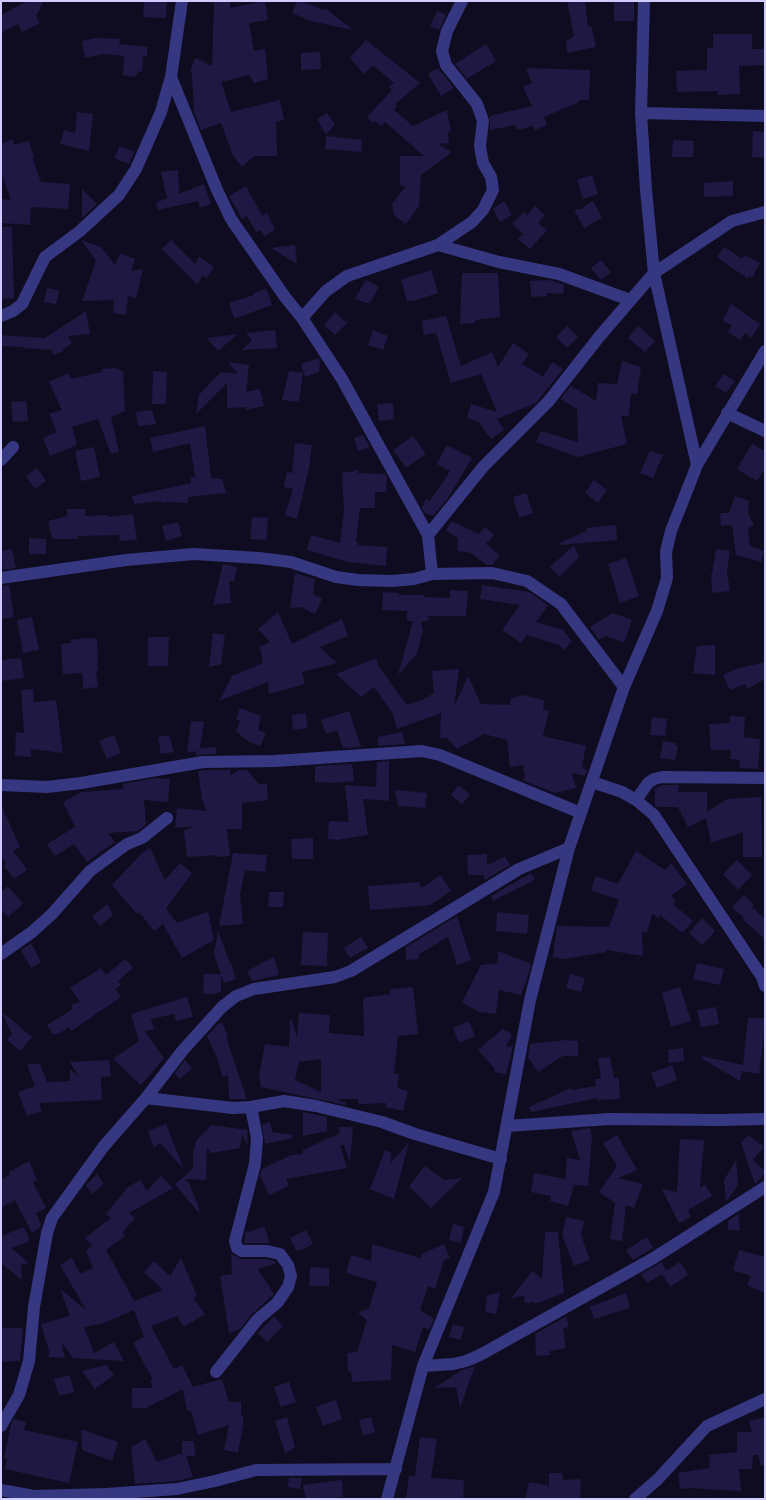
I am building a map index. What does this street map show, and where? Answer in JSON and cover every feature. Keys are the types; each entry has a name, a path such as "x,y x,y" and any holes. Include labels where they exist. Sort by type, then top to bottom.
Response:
{"street":[{"path":"1,316 13,311 22,304 45,257 80,231 119,195 136,169 160,112 171,77 182,1"},
{"path":"302,318 326,290 347,276 438,245 472,222 483,210 493,190 491,177 483,163 480,146 483,121 477,104 446,65 442,51 447,31 462,1"},
{"path":"644,1 641,113 654,273 697,465"},
{"path":"171,77 217,190 231,219 285,297 302,318 342,379 428,535 432,574"},
{"path":"641,113 765,116"},
{"path":"428,535 483,467 548,402 598,337 654,273 732,221 765,212"},
{"path":"438,245 499,262 559,274 630,300"},
{"path":"388,1499 424,1366 494,1192 530,1000 569,848 624,687 657,611 667,578 666,552 672,531 697,465 765,352"},
{"path":"727,413 765,431"},
{"path":"1,460 13,447"},
{"path":"1,578 126,560 194,554 291,562 336,577 358,580 414,579 432,574 492,572 527,581 561,604 624,687"},
{"path":"1,786 47,787 81,783 203,762 275,762 422,751 440,755 581,813"},
{"path":"636,800 648,783 654,779 765,778"},
{"path":"592,782 622,792 636,800 654,816 762,977 765,986"},
{"path":"1,954 32,932 52,914 90,871 127,844 142,838 167,818"},
{"path":"1,1426 19,1395 28,1361 34,1307 46,1233 52,1218 104,1146 146,1098 183,1050 222,1007 236,996 254,989 335,976 350,971 519,869 569,848"},
{"path":"146,1098 233,1108 284,1102 316,1106 382,1122 415,1134 501,1159"},
{"path":"216,1372 258,1319 277,1303 288,1287 291,1276 288,1265 280,1254 267,1251 242,1251 237,1248 235,1240 255,1164 257,1138 251,1107"},
{"path":"507,1126 609,1119 765,1119"},
{"path":"424,1366 453,1364 480,1355 652,1260 765,1187"},
{"path":"635,1499 657,1480 707,1426 765,1399"},
{"path":"1,1490 34,1496 89,1495 177,1489 256,1470 396,1469"}],"building":[{"path":"28,1 44,1 36,16 40,23 22,32 18,24 1,32 1,15"},
{"path":"144,1 167,1 166,18 143,17"},
{"path":"214,1 230,1 230,8 265,1 268,20 249,23 254,51 265,49 268,79 254,83 249,75 221,82 231,112 280,100 284,120 276,122 277,156 254,156 242,167 233,156 221,123 201,130 194,112 192,73 190,72 195,58 212,66"},
{"path":"297,1 324,10 325,8 353,30 311,21 292,13"},
{"path":"567,1 585,1 588,27 591,26 596,47 567,53 566,41 574,36"},
{"path":"614,1 634,1 634,21 614,21"},
{"path":"437,11 446,15 439,30 430,26"},
{"path":"713,34 752,34 752,49 765,49 765,65 739,66 740,94 718,95 718,91 677,92 676,71 707,70 707,48 713,48"},
{"path":"96,38 120,39 119,44 147,47 147,57 143,56 142,72 139,71 135,77 123,75 124,56 103,54 85,58 82,41"},
{"path":"366,40 420,83 395,104 397,106 394,110 413,126 447,110 451,131 448,132 449,143 438,144 452,152 421,175 419,206 406,224 394,215 392,204 405,187 400,185 400,156 424,156 385,122 382,126 375,121 373,123 367,117 392,90 389,87 394,83 373,65 364,74 350,58"},
{"path":"486,44 496,61 467,79 455,64"},
{"path":"320,52 321,69 301,70 301,53"},
{"path":"438,68 454,88 441,96 428,74"},
{"path":"526,68 590,70 589,100 579,100 579,102 544,117 547,125 535,130 533,126 517,130 516,125 490,130 490,116 532,106 523,87 532,83"},
{"path":"77,112 93,114 89,151 60,144 64,130 75,133"},
{"path":"327,113 335,124 326,135 317,119"},
{"path":"753,131 765,132 765,158 752,157"},
{"path":"326,136 362,140 361,152 325,149"},
{"path":"13,139 13,145 29,141 34,157 32,157 41,182 70,184 68,209 31,207 30,225 1,223 1,199 11,200 1,173 1,144"},
{"path":"673,140 694,141 693,157 672,157"},
{"path":"120,146 134,152 129,164 114,158"},
{"path":"178,170 179,194 204,184 211,204 200,208 198,201 158,210 156,203 167,198 161,172"},
{"path":"592,175 598,194 583,199 577,180"},
{"path":"733,181 733,196 704,197 704,183"},
{"path":"246,186 262,216 267,213 275,230 264,236 260,230 256,232 247,216 242,219 229,196"},
{"path":"82,189 97,204 82,218"},
{"path":"504,201 512,215 500,222 493,209"},
{"path":"593,201 602,218 584,228 574,210 581,209"},
{"path":"535,206 545,215 538,223 547,230 530,249 518,239 523,234 512,224 524,212 527,215"},
{"path":"1,227 12,227 14,298 1,299"},
{"path":"81,240 101,247 115,265 120,253 135,259 131,271 143,269 136,298 128,296 126,315 113,313 114,300 82,301 96,261"},
{"path":"171,240 195,264 199,257 214,267 207,278 203,276 197,284 162,249"},
{"path":"295,245 297,264 271,248"},
{"path":"724,247 742,259 745,255 760,263 752,278 749,276 748,279 717,257"},
{"path":"601,260 611,272 601,280 591,268"},
{"path":"431,270 438,293 407,301 401,280"},
{"path":"462,273 498,273 500,317 475,320 475,323 460,324"},
{"path":"366,280 379,287 370,303 365,303 355,298"},
{"path":"548,280 564,284 563,294 547,293 547,296 531,297 530,281"},
{"path":"47,288 59,290 56,304 44,302"},
{"path":"266,289 272,305 234,319 229,303"},
{"path":"731,304 760,324 751,338 745,333 740,340 728,332 732,325 722,321"},
{"path":"86,311 90,334 68,336 72,343 63,351 54,355 51,350 23,348 21,343 22,347 1,346 1,335 45,338"},
{"path":"335,312 347,323 335,335 324,325"},
{"path":"446,316 461,366 492,352 498,367 513,343 529,354 522,364 543,377 552,362 563,369 536,403 497,419 504,430 491,439 479,422 467,418 471,404 497,412 481,374 451,383 436,333 424,335 422,321"},
{"path":"567,326 578,337 567,348 556,337"},
{"path":"638,326 655,341 645,352 628,338"},
{"path":"275,330 277,348 242,350 252,340 246,333"},
{"path":"373,330 388,336 383,350 368,345"},
{"path":"238,334 218,351 207,338"},
{"path":"318,358 320,361 319,372 305,377 301,364"},
{"path":"622,361 641,367 637,394 631,394 629,416 621,416 627,444 578,457 536,442 541,431 578,442 577,409 560,399 571,386 596,401 598,383 617,384"},
{"path":"228,362 249,365 246,392 260,389 264,406 246,410 246,407 227,408 227,383 196,414 199,395 221,372 238,374"},
{"path":"115,368 123,371 125,411 111,417 119,452 111,454 98,419 72,427 77,445 50,456 43,438 57,432 49,414 62,410 49,382 68,373 71,379 102,372 102,369"},
{"path":"153,371 167,372 166,404 152,404"},
{"path":"289,371 303,373 299,402 282,400"},
{"path":"724,374 735,381 726,393 715,386"},
{"path":"26,401 28,421 13,422 11,402"},
{"path":"393,403 394,419 379,421 377,404"},
{"path":"152,410 156,424 138,426 136,412"},
{"path":"205,426 211,478 222,479 226,493 188,497 188,503 161,503 161,501 134,504 132,496 191,483 191,477 195,477 190,443 153,452 150,438"},
{"path":"363,435 370,447 358,451 354,438"},
{"path":"413,436 426,454 406,468 393,450"},
{"path":"295,443 312,445 309,468 297,519 285,515 293,489 284,487 287,472 292,473"},
{"path":"752,444 765,451 765,468 757,481 737,469"},
{"path":"447,445 472,458 448,498 433,516 425,513 422,508 426,499 430,501 450,471 437,464"},
{"path":"94,447 100,477 81,481 75,451"},
{"path":"650,451 663,455 653,478 640,473"},
{"path":"37,468 46,481 35,489 26,476"},
{"path":"358,470 358,473 385,474 387,477 386,492 375,492 375,508 360,508 356,542 358,542 358,545 387,547 386,566 348,562 307,550 311,535 340,543 344,510 342,473"},
{"path":"594,480 607,490 598,503 585,493"},
{"path":"526,493 533,513 519,518 513,497"},
{"path":"735,496 749,501 748,513 754,525 748,528 750,546 764,551 761,562 736,555 732,525 721,526 720,513 729,513"},
{"path":"67,509 86,509 85,516 108,515 108,517 133,514 137,540 120,541 119,535 78,536 78,539 52,539 48,521 67,516"},
{"path":"252,517 268,518 266,540 250,539"},
{"path":"451,521 479,534 485,527 494,535 486,544 500,555 492,565 487,565 471,553 457,551 458,538 446,531"},
{"path":"178,522 182,536 166,541 162,526"},
{"path":"616,525 617,540 561,545 560,543 586,531 586,528"},
{"path":"29,538 46,539 46,554 29,554"},
{"path":"574,545 579,557 559,577 550,567"},
{"path":"12,549 16,568 3,570 1,551"},
{"path":"716,549 730,551 727,572 730,591 713,593 712,591 711,574"},
{"path":"626,558 639,596 620,603 608,564"},
{"path":"223,564 237,567 234,582 229,581 231,603 213,605"},
{"path":"295,573 315,579 313,594 322,599 315,614 301,607 290,608"},
{"path":"9,585 14,617 1,619 1,586"},
{"path":"482,585 529,592 548,605 536,622 563,630 572,641 564,650 559,645 527,635 521,643 502,630 520,605 480,599"},
{"path":"450,590 468,591 466,616 428,616 429,620 421,622 423,630 417,653 398,675 413,621 407,621 407,611 382,610 383,592 399,593 399,595 450,598"},
{"path":"278,612 292,644 342,619 348,636 320,647 337,663 302,672 305,684 269,694 268,682 219,701 232,676 263,663 260,647 270,642 258,629"},
{"path":"613,613 632,620 624,643 606,636 599,640 590,627"},
{"path":"32,617 39,650 23,653 17,620"},
{"path":"213,633 225,635 221,664 209,667"},
{"path":"148,637 169,637 168,666 148,666"},
{"path":"97,639 98,671 96,671 98,687 83,689 82,673 63,674 61,644 71,643 70,640"},
{"path":"715,645 715,675 693,673 697,646"},
{"path":"21,658 24,678 1,681 1,660"},
{"path":"376,658 379,667 407,705 422,700 434,693 432,671 459,669 454,707 468,676 481,704 510,705 511,699 522,695 544,700 543,710 549,711 543,736 586,746 581,766 587,771 585,776 572,773 576,788 555,793 522,780 525,777 523,765 510,767 507,740 484,734 457,749 447,738 440,738 441,713 397,729 393,714 374,687 361,697 336,674"},
{"path":"765,662 765,679 747,689 745,684 730,690 723,675 736,669"},
{"path":"33,689 34,702 56,700 63,753 31,749 31,757 15,756 16,732 24,733 21,690"},
{"path":"240,708 261,716 258,730 266,733 260,746 246,740 236,731 240,721 236,719"},
{"path":"349,711 361,747 343,748 337,730 326,734 321,720"},
{"path":"306,713 307,728 293,730 292,715"},
{"path":"730,716 745,717 744,737 760,739 758,769 739,768 740,760 730,759 731,750 711,750 709,724 730,723"},
{"path":"652,717 667,719 665,736 650,735"},
{"path":"191,721 204,722 200,748 216,747 216,754 196,755 196,751 187,753"},
{"path":"402,732 405,744 378,746 378,737"},
{"path":"114,735 121,753 107,759 99,741"},
{"path":"169,735 174,752 161,754 158,737"},
{"path":"663,741 675,743 678,746 675,760 660,758"},
{"path":"389,761 389,801 363,799 368,835 337,840 328,839 329,821 349,822 345,785 376,787 377,762"},
{"path":"352,764 354,781 336,783 315,782 315,766"},
{"path":"230,770 230,776 238,770 247,770 259,784 267,784 268,800 242,803 242,829 227,829 230,856 187,857 184,831 194,826 175,828 177,808 207,811 202,800 198,771"},
{"path":"155,778 170,779 168,802 144,800 146,825 138,831 108,833 115,842 87,862 74,844 55,856 47,844 75,827 63,802 82,792 123,789 123,784"},
{"path":"458,785 470,794 462,804 451,795"},
{"path":"663,785 679,785 678,792 707,792 707,812 727,799 761,797 762,857 743,857 743,832 711,843 706,818 688,827 678,807 657,807 655,805 655,788"},
{"path":"395,790 427,793 425,808 398,806"},
{"path":"1,805 20,847 13,851 27,870 14,879 4,866 6,864 1,856"},
{"path":"313,838 313,859 292,859 291,839"},
{"path":"150,848 165,880 180,863 192,873 166,909 177,923 208,912 214,940 182,958 163,924 154,931 139,912 137,914 112,885 143,852"},
{"path":"636,851 665,870 671,863 687,884 671,896 676,900 673,904 693,921 682,933 660,915 659,918 652,914 647,933 642,932 643,956 606,950 606,952 564,959 553,957 557,926 609,927 619,900 591,890 596,876 618,884"},
{"path":"233,853 267,855 265,872 245,870 240,894 243,924 219,926"},
{"path":"487,854 487,865 505,857 510,865 485,880 484,875 468,875 467,855"},
{"path":"737,860 752,875 738,890 723,874"},
{"path":"531,873 535,880 493,901 491,896"},
{"path":"441,875 451,891 430,905 370,910 368,886 419,882 421,888"},
{"path":"8,886 23,904 8,917 1,909 1,892"},
{"path":"269,892 284,892 283,907 268,907"},
{"path":"744,895 754,905 752,907 765,919 765,939 743,920 744,918 732,907"},
{"path":"107,904 113,915 100,926 92,917"},
{"path":"497,912 529,915 527,934 496,931"},
{"path":"457,916 471,960 457,965 448,937 419,954 419,959 406,960 406,947"},
{"path":"702,918 715,931 702,945 689,933"},
{"path":"218,931 236,979 224,983 221,976 221,992 203,994 204,974 221,974 214,955"},
{"path":"303,932 328,933 327,966 301,965"},
{"path":"361,937 368,948 350,958 344,948"},
{"path":"31,943 41,962 31,968 21,950"},
{"path":"498,951 531,964 528,976 521,995 499,990 496,1014 480,1012 462,1003 481,965 498,963"},
{"path":"274,957 279,975 252,981 247,971"},
{"path":"125,959 133,968 118,981 121,985 115,989 121,997 71,1031 69,1027 58,1034 53,1034 47,1025 73,1009 71,1005 80,1002 70,988 101,968 106,975"},
{"path":"697,963 724,969 720,985 693,979"},
{"path":"570,974 585,978 581,992 566,988"},
{"path":"413,987 418,1034 398,1036 394,1074 399,1074 397,1088 408,1091 403,1111 386,1107 386,1103 359,1104 358,1099 337,1099 346,1103 345,1105 261,1087 259,1076 265,1044 289,1047 290,1020 292,1020 297,1038 299,1013 330,1015 329,1033 364,1036 363,998 390,994 390,989","holes":["321,1059 321,1092 295,1080 299,1062"]},
{"path":"680,987 691,1021 671,1027 662,993"},
{"path":"187,997 193,1017 176,1021 174,1014 151,1019 154,1029 145,1031 164,1058 141,1085 113,1059 139,1041 131,1014"},
{"path":"716,1007 719,1024 701,1027 697,1010"},
{"path":"1,1011 32,1037 20,1051 7,1040 12,1034"},
{"path":"748,1018 764,1018 759,1074 742,1071 740,1081 701,1058 702,1056 743,1065"},
{"path":"469,1021 475,1036 459,1043 453,1028"},
{"path":"222,1022 247,1099 229,1099 228,1075 223,1077 219,1062 207,1036"},
{"path":"503,1029 512,1034 506,1047 513,1046 506,1074 494,1072 495,1069 478,1050"},
{"path":"565,1040 578,1041 578,1056 563,1056 538,1072 528,1057 530,1044"},
{"path":"683,1048 684,1061 669,1063 668,1050"},
{"path":"610,1057 614,1078 619,1078 620,1099 598,1100 597,1098 531,1112 529,1107 571,1088 572,1090 596,1086 595,1079 601,1079 598,1058"},
{"path":"109,1060 111,1076 101,1077 102,1100 39,1103 42,1111 27,1116 18,1092 35,1086 27,1064 40,1064 47,1082 70,1081 70,1069 79,1077 70,1062"},
{"path":"185,1060 192,1069 179,1079 175,1073"},
{"path":"672,1065 677,1080 657,1088 651,1073"},
{"path":"303,1112 327,1117 327,1131 303,1136"},
{"path":"270,1122 272,1132 293,1135 293,1138 265,1144 262,1124"},
{"path":"166,1124 183,1168 160,1143 154,1148 148,1131"},
{"path":"211,1125 247,1130 248,1146 242,1134 240,1148 211,1153 207,1148 206,1180 185,1179 189,1183 200,1211 198,1212 175,1184 193,1169 193,1153 196,1141"},
{"path":"338,1127 353,1127 350,1162 344,1145 340,1145 347,1168 286,1179 289,1186 269,1195 260,1176 262,1169 291,1155 303,1154 303,1150 340,1133"},
{"path":"590,1128 592,1137 588,1186 574,1185 568,1206 550,1201 551,1196 531,1192 534,1173 565,1179 567,1158 580,1160 571,1131"},
{"path":"617,1135 637,1170 618,1178 643,1184 634,1208 626,1205 622,1241 610,1239 615,1203 599,1192 617,1166 603,1143"},
{"path":"748,1135 764,1147 753,1160 765,1171 755,1184 741,1143"},
{"path":"680,1139 704,1140 700,1188 705,1184 712,1196 688,1210 691,1217 679,1223 662,1189 677,1192"},
{"path":"409,1142 394,1199 370,1189 385,1150 392,1153 390,1164"},
{"path":"736,1160 738,1185 726,1202 724,1180"},
{"path":"29,1161 37,1180 33,1183 46,1208 36,1213 41,1224 40,1228 32,1233 15,1200 1,1208 1,1180 10,1175 9,1172"},
{"path":"425,1166 444,1180 462,1178 431,1208 409,1186"},
{"path":"97,1174 104,1184 92,1194 86,1185"},
{"path":"161,1176 173,1188 129,1213 135,1218 123,1232 125,1236 106,1250 134,1301 163,1290 144,1272 154,1261 170,1276 181,1258 197,1296 193,1298 205,1314 184,1327 177,1316 151,1326 174,1369 182,1365 193,1387 222,1379 229,1402 241,1402 243,1426 238,1453 224,1450 229,1425 198,1435 191,1411 187,1411 183,1389 145,1408 132,1408 132,1388 153,1388 150,1381 153,1380 133,1343 144,1337 134,1310 104,1323 84,1327 94,1353 114,1342 124,1361 73,1358 61,1342 65,1358 49,1357 41,1324 70,1316 60,1289 86,1310 60,1265 72,1258 80,1274 93,1268 86,1250 92,1246 85,1238 111,1218 106,1214 128,1187 140,1180 147,1191"},
{"path":"738,1214 740,1230 728,1230 728,1221"},
{"path":"566,1217 584,1221 581,1235 590,1260 574,1266 562,1235"},
{"path":"453,1224 464,1227 461,1243 449,1240"},
{"path":"264,1226 270,1243 244,1243 246,1232"},
{"path":"24,1227 30,1241 11,1248 29,1263 21,1265 22,1280 1,1263 1,1236"},
{"path":"306,1230 313,1244 301,1250 296,1250 290,1238"},
{"path":"545,1232 558,1232 564,1293 535,1304 534,1302 525,1303 524,1295 511,1299 532,1271 542,1279"},
{"path":"647,1237 653,1248 633,1260 626,1250"},
{"path":"372,1244 420,1258 422,1254 444,1244 450,1258 444,1260 435,1289 428,1286 420,1310 434,1319 429,1330 423,1327 415,1352 392,1345 391,1380 352,1382 351,1371 348,1372 347,1353 357,1352 367,1320 358,1313 369,1308 377,1282 346,1273 351,1255 371,1261"},
{"path":"739,1250 765,1257 765,1293 747,1285 751,1276 733,1270"},
{"path":"231,1254 242,1259 266,1259 276,1263 258,1269 274,1294 252,1314 240,1329 229,1333 220,1276 232,1274"},
{"path":"662,1262 666,1271 680,1262 688,1275 670,1287 662,1274 647,1283 641,1274"},
{"path":"310,1267 329,1268 329,1286 309,1286"},
{"path":"500,1292 496,1314 485,1312 487,1296"},
{"path":"626,1293 630,1308 594,1319 590,1307"},
{"path":"274,1316 283,1326 267,1342 258,1333"},
{"path":"567,1316 568,1327 563,1328 566,1348 550,1351 550,1355 536,1356 535,1334"},
{"path":"453,1324 464,1327 461,1340 449,1337"},
{"path":"1,1328 23,1328 20,1361 1,1362"},
{"path":"106,1365 114,1375 95,1389 82,1371"},
{"path":"475,1366 460,1408 456,1387 434,1388 462,1370"},
{"path":"70,1375 74,1392 59,1396 54,1379"},
{"path":"289,1382 296,1402 281,1407 274,1387"},
{"path":"336,1400 342,1419 323,1426 316,1407"},
{"path":"287,1417 295,1448 285,1453 275,1421"},
{"path":"371,1417 375,1432 363,1436 359,1420"},
{"path":"765,1417 765,1465 761,1465 758,1455 753,1455 752,1469 739,1469 741,1491 680,1489 678,1473 710,1468 709,1455 737,1452 737,1432 752,1432 749,1421"},
{"path":"14,1419 26,1422 24,1430 78,1442 69,1483 5,1469 7,1459 4,1458"},
{"path":"81,1429 118,1442 112,1461 82,1450"},
{"path":"420,1437 437,1439 431,1478 464,1480 463,1499 406,1499 409,1476 415,1476"},
{"path":"145,1439 157,1462 182,1453 182,1441 194,1441 195,1456 186,1456 193,1477 176,1481 135,1484 131,1447"},
{"path":"549,1473 562,1473 563,1480 581,1479 580,1499 525,1499 529,1482 549,1486"},
{"path":"289,1478 302,1478 300,1489 288,1487"},
{"path":"342,1480 343,1497 306,1499 303,1485"}]}
